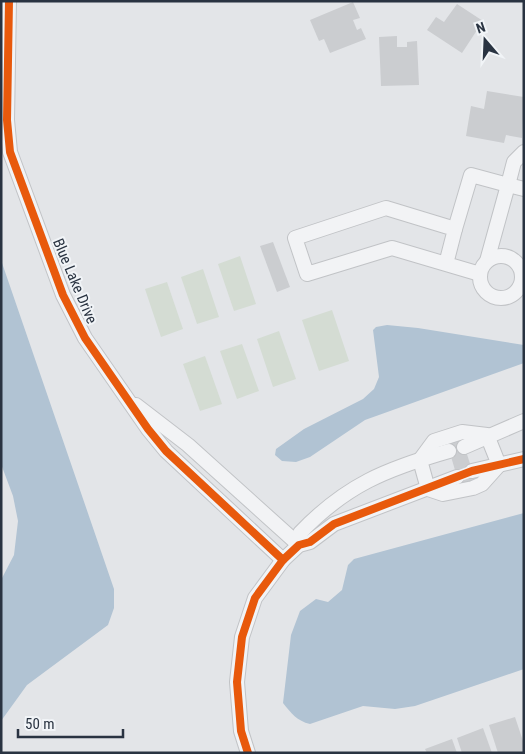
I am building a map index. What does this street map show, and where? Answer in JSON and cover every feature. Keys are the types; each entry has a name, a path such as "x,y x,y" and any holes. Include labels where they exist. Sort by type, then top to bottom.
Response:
{"street":[{"name":"Blue Lake Drive","path":"9,1 7,120 10,152 63,295 85,338 166,452 283,560"},
{"path":"487,261 493,257 507,256 514,260 523,271 520,293 505,298 492,296 483,287 480,274 487,261 512,170 518,155 524,152"},
{"path":"446,264 471,175 524,189"},
{"path":"455,229 386,208 295,238 307,274 392,248 480,274"},
{"name":"Blue Lake Drive","path":"127,399 162,424 299,545"},
{"path":"464,447 487,435 524,421"},
{"path":"420,460 434,441 462,432 487,435"},
{"path":"487,435 499,465"},
{"path":"299,545 300,533 338,498 363,482 449,451"},
{"path":"472,472 524,459"},
{"path":"420,460 428,489"},
{"path":"428,489 443,494 473,488 482,484 499,465"},
{"path":"205,490 220,474"},
{"path":"248,753 241,731 237,682 242,637 255,598 283,560 299,545 310,542 334,524 457,477"}],"shaded area":[{"path":"240,256 256,304 234,311 218,264"},
{"path":"203,269 219,317 197,324 181,277"},
{"path":"167,282 183,329 161,337 145,289"},
{"path":"332,310 349,361 319,371 302,320"},
{"path":"279,331 296,379 273,387 257,339"},
{"path":"242,344 259,391 237,399 220,351"},
{"path":"205,356 222,404 200,411 183,364"}],"water":[{"path":"1,260 114,589 114,608 108,625 27,685 1,721 1,580 14,555 18,521 13,496 1,464"},
{"path":"387,325 418,328 524,345 524,363 365,420 310,457 296,462 282,461 275,455 276,449 304,429 363,399 374,389 379,377 373,330 376,327"},
{"path":"524,513 524,669 415,706 395,709 363,706 310,724 298,719 283,703 291,635 300,611 316,599 328,602 342,590 348,565 354,559"}],"building":[{"path":"353,2 360,18 353,20 357,30 361,28 366,39 330,53 324,39 319,41 310,20"},
{"path":"457,4 483,21 462,53 427,30 436,17 444,22"},
{"path":"397,36 397,47 407,47 407,42 417,41 419,85 381,86 379,37"},
{"path":"487,91 524,97 522,138 506,135 504,143 466,136 471,106 484,109"},
{"path":"273,242 290,287 277,292 260,246"},
{"path":"462,439 476,482 460,487 447,443"},
{"path":"515,717 524,744 524,753 498,753 489,725"},
{"path":"483,728 492,753 462,753 457,738"},
{"path":"452,739 457,753 427,753 425,749"}],"cycle path":[{"path":"9,1 7,120 10,152 63,295 85,338 148,429 166,451 283,560"},
{"path":"248,753 241,731 237,682 242,637 255,598 283,560 299,545 310,542 334,524 472,471 524,459"}]}
